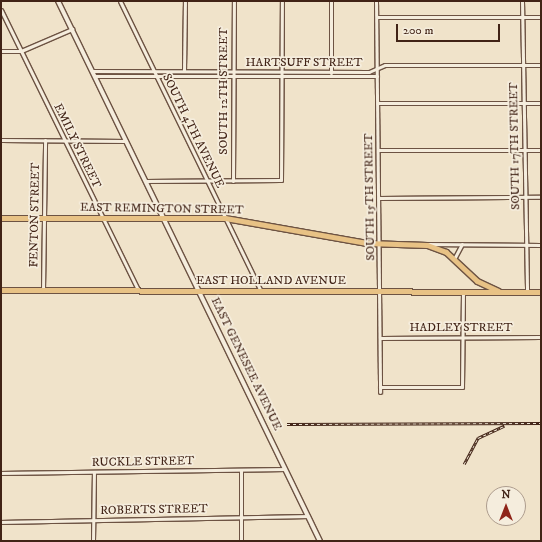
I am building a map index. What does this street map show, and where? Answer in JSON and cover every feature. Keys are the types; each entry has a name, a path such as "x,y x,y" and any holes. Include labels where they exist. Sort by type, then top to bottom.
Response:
{"highway":[{"name":"EAST REMINGTON STREET","path":"1,218 225,218 380,244 422,245 442,250 478,281 498,291"},
{"name":"EAST HOLLAND AVENUE","path":"1,290 380,291 463,293 498,291 541,292"}],"main road":[{"name":"EAST GENESEE AVENUE","path":"58,1 320,541"}],"street":[{"name":"SOUTH 4TH AVENUE","path":"120,1 261,291"},
{"path":"184,76 185,1"},
{"name":"SOUTH 12TH STREET","path":"233,181 234,1"},
{"path":"146,181 281,180 282,1"},
{"path":"330,74 331,1"},
{"name":"SOUTH 15TH STREET","path":"376,1 380,244 380,392"},
{"name":"SOUTH 17TH STREET","path":"522,1 526,292"},
{"name":"EMILY STREET","path":"1,10 138,290"},
{"path":"377,17 541,17"},
{"path":"1,51 21,51 72,29"},
{"name":"HARTSUFF STREET","path":"330,74 369,72 385,65 541,64"},
{"name":"HARTSUFF STREET","path":"92,71 233,71 282,74"},
{"name":"HARTSUFF STREET","path":"95,76 330,74 377,76"},
{"path":"378,103 541,103"},
{"path":"1,140 126,142"},
{"name":"FENTON STREET","path":"43,290 45,140"},
{"path":"378,150 541,150"},
{"path":"379,198 541,198"},
{"path":"454,259 462,244"},
{"path":"422,245 541,245"},
{"path":"380,386 462,387 463,293"},
{"name":"HADLEY STREET","path":"380,338 541,337"},
{"name":"RUCKLE STREET","path":"1,473 285,469"},
{"path":"241,470 242,541"},
{"path":"93,541 94,472"},
{"name":"ROBERTS STREET","path":"1,522 308,516"}],"railway":[{"path":"287,424 541,423"},
{"path":"464,464 478,438 504,426"}]}
